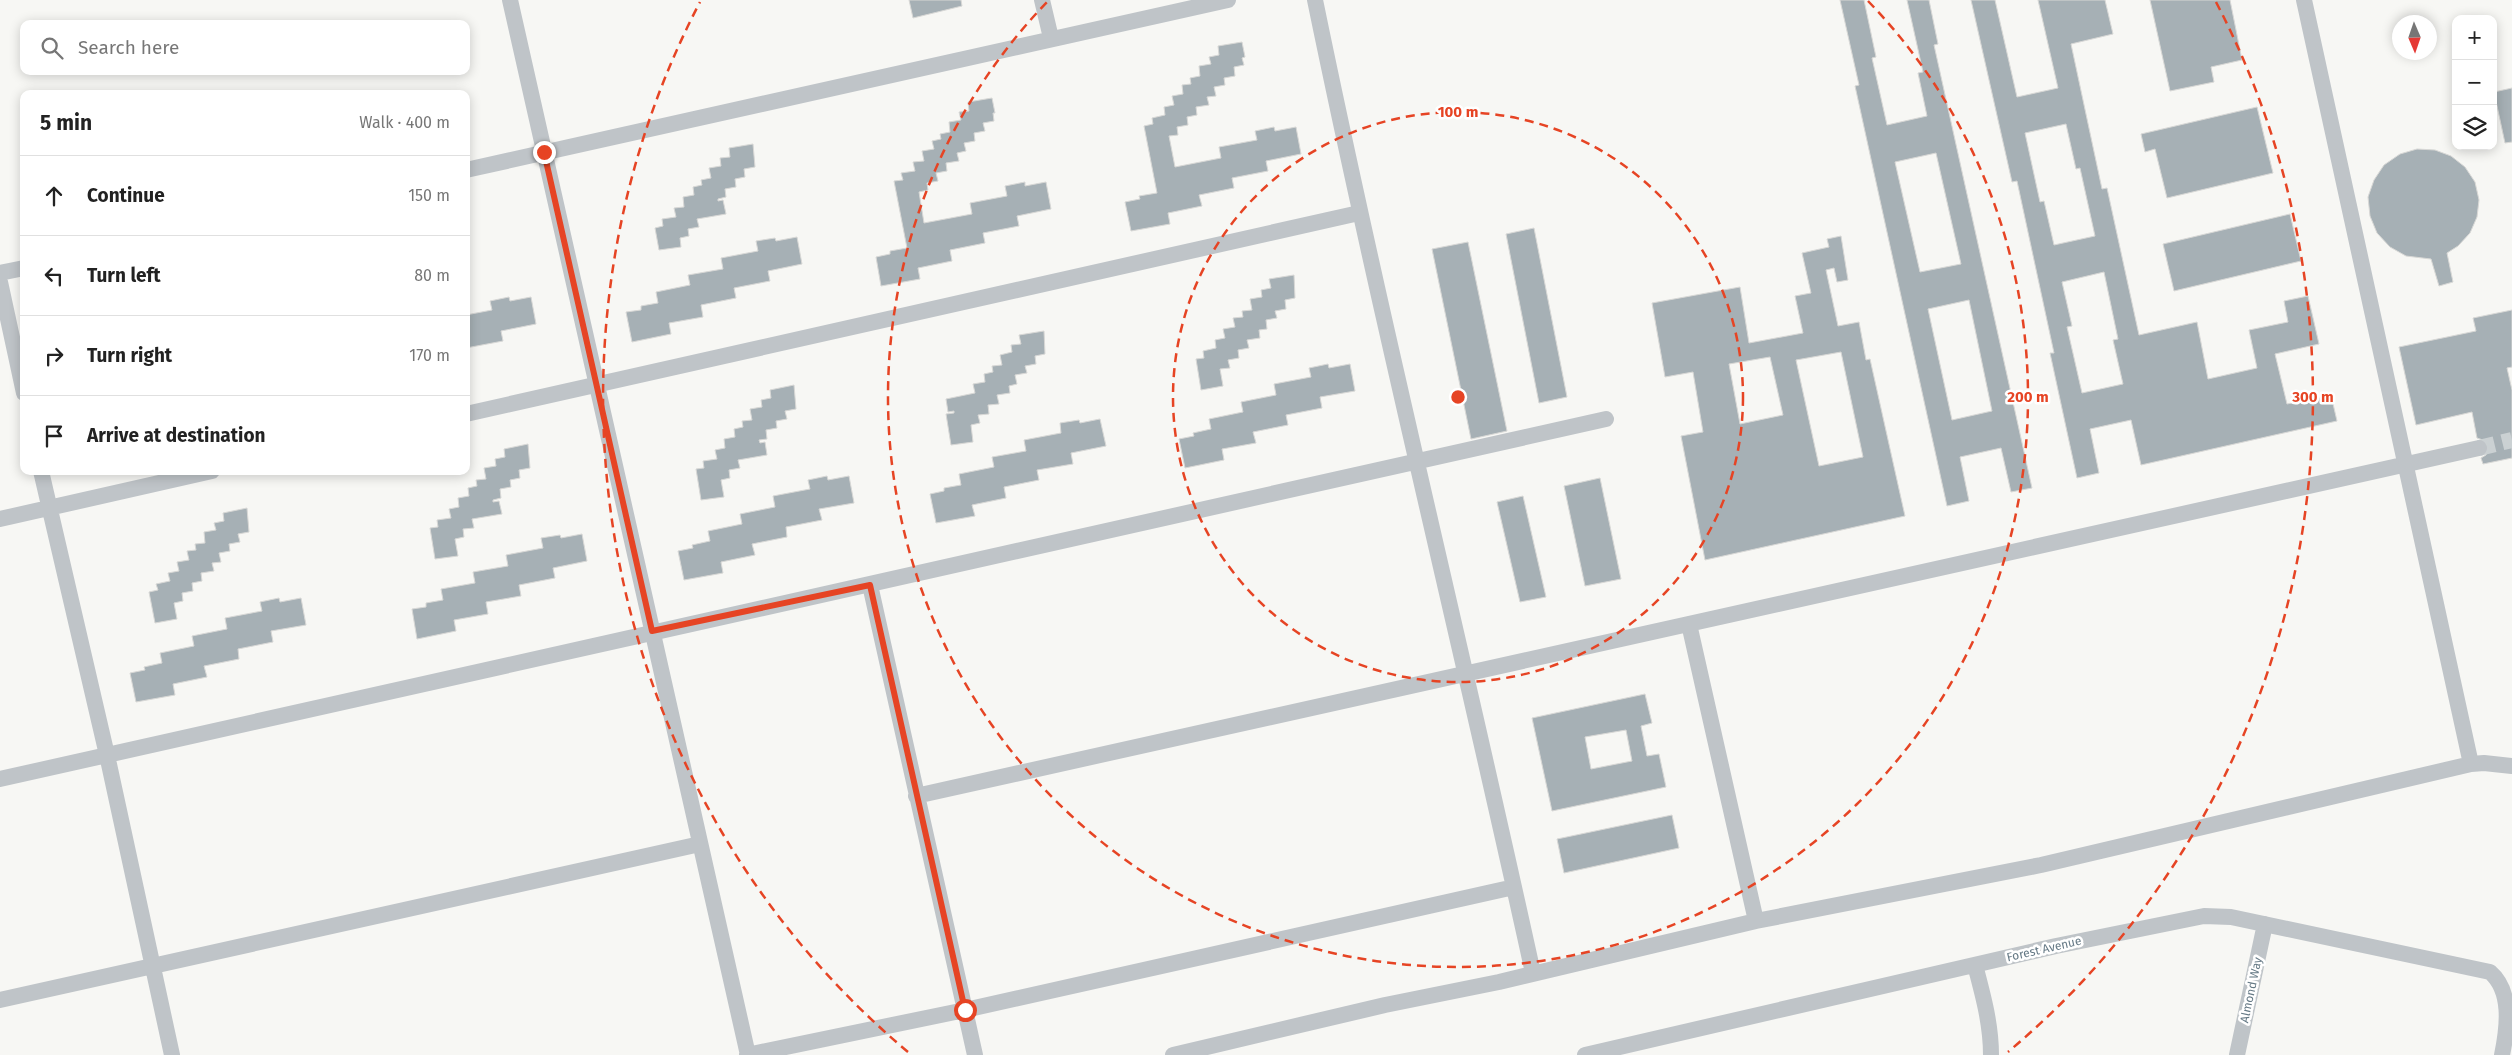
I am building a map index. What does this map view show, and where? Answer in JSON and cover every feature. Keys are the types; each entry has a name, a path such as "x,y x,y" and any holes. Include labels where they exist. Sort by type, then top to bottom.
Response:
{"street":[{"path":"510,0 748,1055 965,1010 1514,887"},
{"path":"1042,0 1051,38"},
{"path":"470,169 1228,0"},
{"path":"1315,0 1359,213 1466,674 1532,974"},
{"path":"2304,0 2471,764"},
{"path":"470,413 1359,213"},
{"path":"0,274 20,269"},
{"path":"0,282 20,374"},
{"path":"0,779 652,631 870,585 1418,463 1606,419"},
{"path":"916,796 2479,448"},
{"path":"42,475 107,755 172,1055"},
{"path":"0,519 194,475"},
{"path":"870,585 975,1055"},
{"path":"1689,624 1756,921"},
{"path":"1174,1055 1756,921 2041,865 2471,764 2484,763 2512,766"},
{"path":"0,1000 152,968 700,844"},
{"name":"Forest Avenue","path":"1585,1055 1635,1049 1975,965 2204,916 2231,917 2490,972 2502,982 2511,1010 2502,1055"},
{"name":"Almond Way","path":"2237,1055 2265,924"},
{"path":"1975,965 1986,1009 1990,1035 1990,1055"}],"building":[{"path":"909,0 961,0 962,6 913,18"},
{"path":"1840,0 1864,0 1876,57 1872,58 1887,125 1927,116 1918,73 1923,72 1907,0 1929,0 1938,44 1934,45 2032,488 2011,492 2001,448 1960,457 1969,501 1947,506 1855,86 1859,85","holes":["1936,153 1961,264 1920,272 1895,162","1969,300 1992,411 1952,420 1928,309"]},
{"path":"1971,0 1995,0 2017,97 2058,88 2038,0 2105,0 2113,34 2071,44 2102,189 2107,188 2139,335 2197,322 2208,379 2257,368 2249,330 2288,322 2284,301 2308,296 2319,344 2275,354 2287,404 2331,395 2337,421 2141,465 2131,420 2090,429 2099,473 2077,478 2050,353 2054,353 2017,181 2012,182","holes":["2066,124 2076,169 2080,168 2095,236 2054,245 2044,201 2040,202 2025,133","2104,272 2118,339 2113,340 2123,384 2082,393 2067,327 2072,326 2062,282"]},
{"path":"2150,0 2230,0 2242,60 2211,67 2214,82 2170,91"},
{"path":"1242,42 1245,57 1242,58 1244,65 1234,67 1235,76 1224,78 1225,85 1214,87 1216,96 1207,97 1209,105 1196,107 1197,115 1187,117 1188,125 1177,127 1178,135 1169,136 1175,167 1221,158 1219,147 1257,140 1255,131 1274,127 1275,131 1296,127 1301,154 1266,161 1268,171 1232,178 1234,188 1199,195 1202,206 1168,213 1170,224 1131,231 1125,202 1140,199 1139,196 1157,193 1144,126 1153,124 1152,118 1165,115 1164,107 1174,105 1172,96 1183,94 1182,85 1191,84 1190,78 1200,76 1199,66 1211,64 1209,57 1219,55 1218,46"},
{"path":"2512,88 2512,142 2505,143 2497,106 2497,91"},
{"path":"992,98 995,113 993,113 994,121 983,123 985,131 974,133 975,141 964,143 966,151 957,153 959,161 946,163 947,171 936,173 938,181 927,183 928,190 919,192 924,223 972,214 970,203 1007,196 1005,186 1025,182 1025,186 1046,182 1051,209 1017,216 1019,226 983,233 985,243 950,250 952,261 918,268 920,279 881,286 876,257 890,254 890,251 907,248 894,181 903,180 901,173 915,171 913,162 924,161 922,151 934,149 932,141 941,139 940,134 950,132 949,122 961,120 959,112 969,111 968,102"},
{"path":"2257,107 2273,173 2167,198 2155,149 2145,152 2141,134"},
{"path":"753,144 755,167 744,169 745,177 735,179 736,187 725,189 726,197 718,199 718,201 723,200 726,214 697,219 699,227 688,229 689,236 680,238 681,247 659,250 655,228 663,226 662,219 676,217 674,208 684,207 683,197 694,195 693,187 702,185 701,180 711,178 709,168 721,166 720,158 730,157 729,148"},
{"path":"2417,149 2435,150 2451,156 2465,167 2475,182 2479,200 2477,217 2470,233 2458,246 2447,253 2453,282 2439,286 2431,259 2406,256 2390,247 2377,233 2370,216 2368,197 2374,180 2384,165 2400,154"},
{"path":"2290,214 2301,261 2174,291 2163,244"},
{"path":"1534,228 1567,397 1539,403 1506,234"},
{"path":"1841,236 1848,280 1837,282 1834,268 1826,270 1838,326 1859,322 1866,360 1870,359 1905,516 1705,560 1681,436 1703,432 1693,372 1665,377 1652,303 1740,287 1749,343 1803,333 1795,296 1811,293 1802,253 1829,247 1827,239","holes":["1841,352 1863,457 1819,466 1796,360","1770,357 1783,415 1740,424 1729,364"]},
{"path":"797,237 802,264 768,271 770,281 734,288 736,298 701,305 703,317 669,323 671,334 632,342 626,312 641,310 641,306 658,303 656,292 690,285 688,275 723,269 721,258 758,251 756,241 775,238 776,241"},
{"path":"1468,242 1507,431 1471,439 1432,249"},
{"path":"1294,275 1295,298 1285,300 1286,309 1275,311 1277,318 1266,320 1267,329 1259,330 1260,338 1247,340 1249,348 1238,350 1239,358 1228,360 1230,368 1220,369 1223,386 1201,390 1196,359 1204,358 1203,351 1216,348 1215,340 1225,338 1223,329 1235,327 1233,318 1243,317 1242,311 1252,310 1250,299 1262,297 1261,290 1271,288 1269,279"},
{"path":"509,297 510,301 531,297 536,324 501,331 503,341 470,347 470,314 492,310 490,301"},
{"path":"2512,310 2512,367 2507,368 2512,390 2512,458 2483,464 2481,458 2486,455 2489,446 2486,441 2477,438 2472,412 2416,425 2399,347 2476,331 2473,318"},
{"path":"1044,331 1045,354 1035,356 1036,364 1025,366 1027,373 1015,375 1017,384 1009,386 1010,393 997,395 999,404 988,405 989,414 978,415 980,423 971,425 973,442 951,445 946,414 954,413 954,411 948,412 946,399 975,393 973,384 985,382 984,374 993,372 992,366 1002,365 1000,355 1012,352 1011,345 1021,344 1019,335"},
{"path":"1328,364 1329,368 1350,364 1355,391 1320,397 1322,408 1286,415 1288,425 1253,432 1256,443 1222,449 1224,460 1185,468 1179,439 1194,436 1193,433 1211,429 1209,419 1243,412 1241,402 1276,395 1274,384 1311,377 1309,368"},
{"path":"794,385 796,409 785,411 787,419 776,421 777,428 766,430 767,439 759,440 760,443 765,442 767,455 738,460 740,468 729,470 730,478 721,480 724,497 701,500 696,469 704,468 703,461 717,459 715,450 725,448 724,439 735,437 734,429 743,427 742,421 752,420 750,409 762,407 761,400 771,398 770,390"},
{"path":"1100,419 1106,446 1071,453 1073,464 1037,470 1039,480 1004,487 1006,498 972,505 975,516 936,523 930,494 944,491 944,488 961,485 959,474 994,467 992,457 1026,451 1024,440 1061,433 1060,423 1079,420 1080,423"},
{"path":"528,444 530,468 519,470 520,478 510,480 511,487 500,489 501,498 493,500 493,502 499,501 502,514 472,519 474,528 463,529 464,537 455,539 458,556 435,559 430,528 438,527 437,520 451,518 449,509 459,507 458,498 469,496 468,488 477,486 476,480 486,479 484,468 496,466 495,459 505,457 504,449"},
{"path":"827,476 828,480 849,476 854,503 819,509 822,520 786,527 787,537 752,544 755,555 721,562 723,573 684,580 678,551 693,548 692,545 710,541 708,531 742,524 740,514 775,507 773,496 810,489 808,480"},
{"path":"1600,478 1621,579 1585,586 1564,486"},
{"path":"1523,496 1546,597 1520,602 1497,502"},
{"path":"247,508 249,532 238,534 240,542 229,544 230,551 219,553 221,562 212,563 214,571 201,573 202,581 192,583 193,591 182,593 183,601 174,603 177,619 155,623 149,592 158,590 156,584 170,581 168,573 179,571 177,562 189,560 187,551 196,550 195,544 205,543 204,532 216,530 214,523 224,521 223,513"},
{"path":"582,534 587,561 553,568 555,578 519,585 521,596 486,602 488,614 454,620 456,631 417,639 412,609 426,607 426,603 443,600 441,589 475,583 473,572 508,566 506,555 543,548 541,538 560,535 561,538"},
{"path":"279,598 280,602 301,598 306,625 271,631 273,642 238,649 239,659 204,666 207,677 173,684 175,695 136,702 130,673 145,670 144,667 162,663 160,653 194,646 192,636 227,629 225,618 262,611 260,602"},
{"path":"1645,694 1652,723 1641,726 1647,756 1659,754 1666,787 1552,811 1532,718","holes":["1626,730 1632,761 1591,769 1585,737"]},
{"path":"1672,815 1679,848 1564,873 1557,839"}],"tunnel":[{"path":"2479,448 2512,440"}],"route":[{"path":"544,152 652,631 870,585 965,1010"}]}
